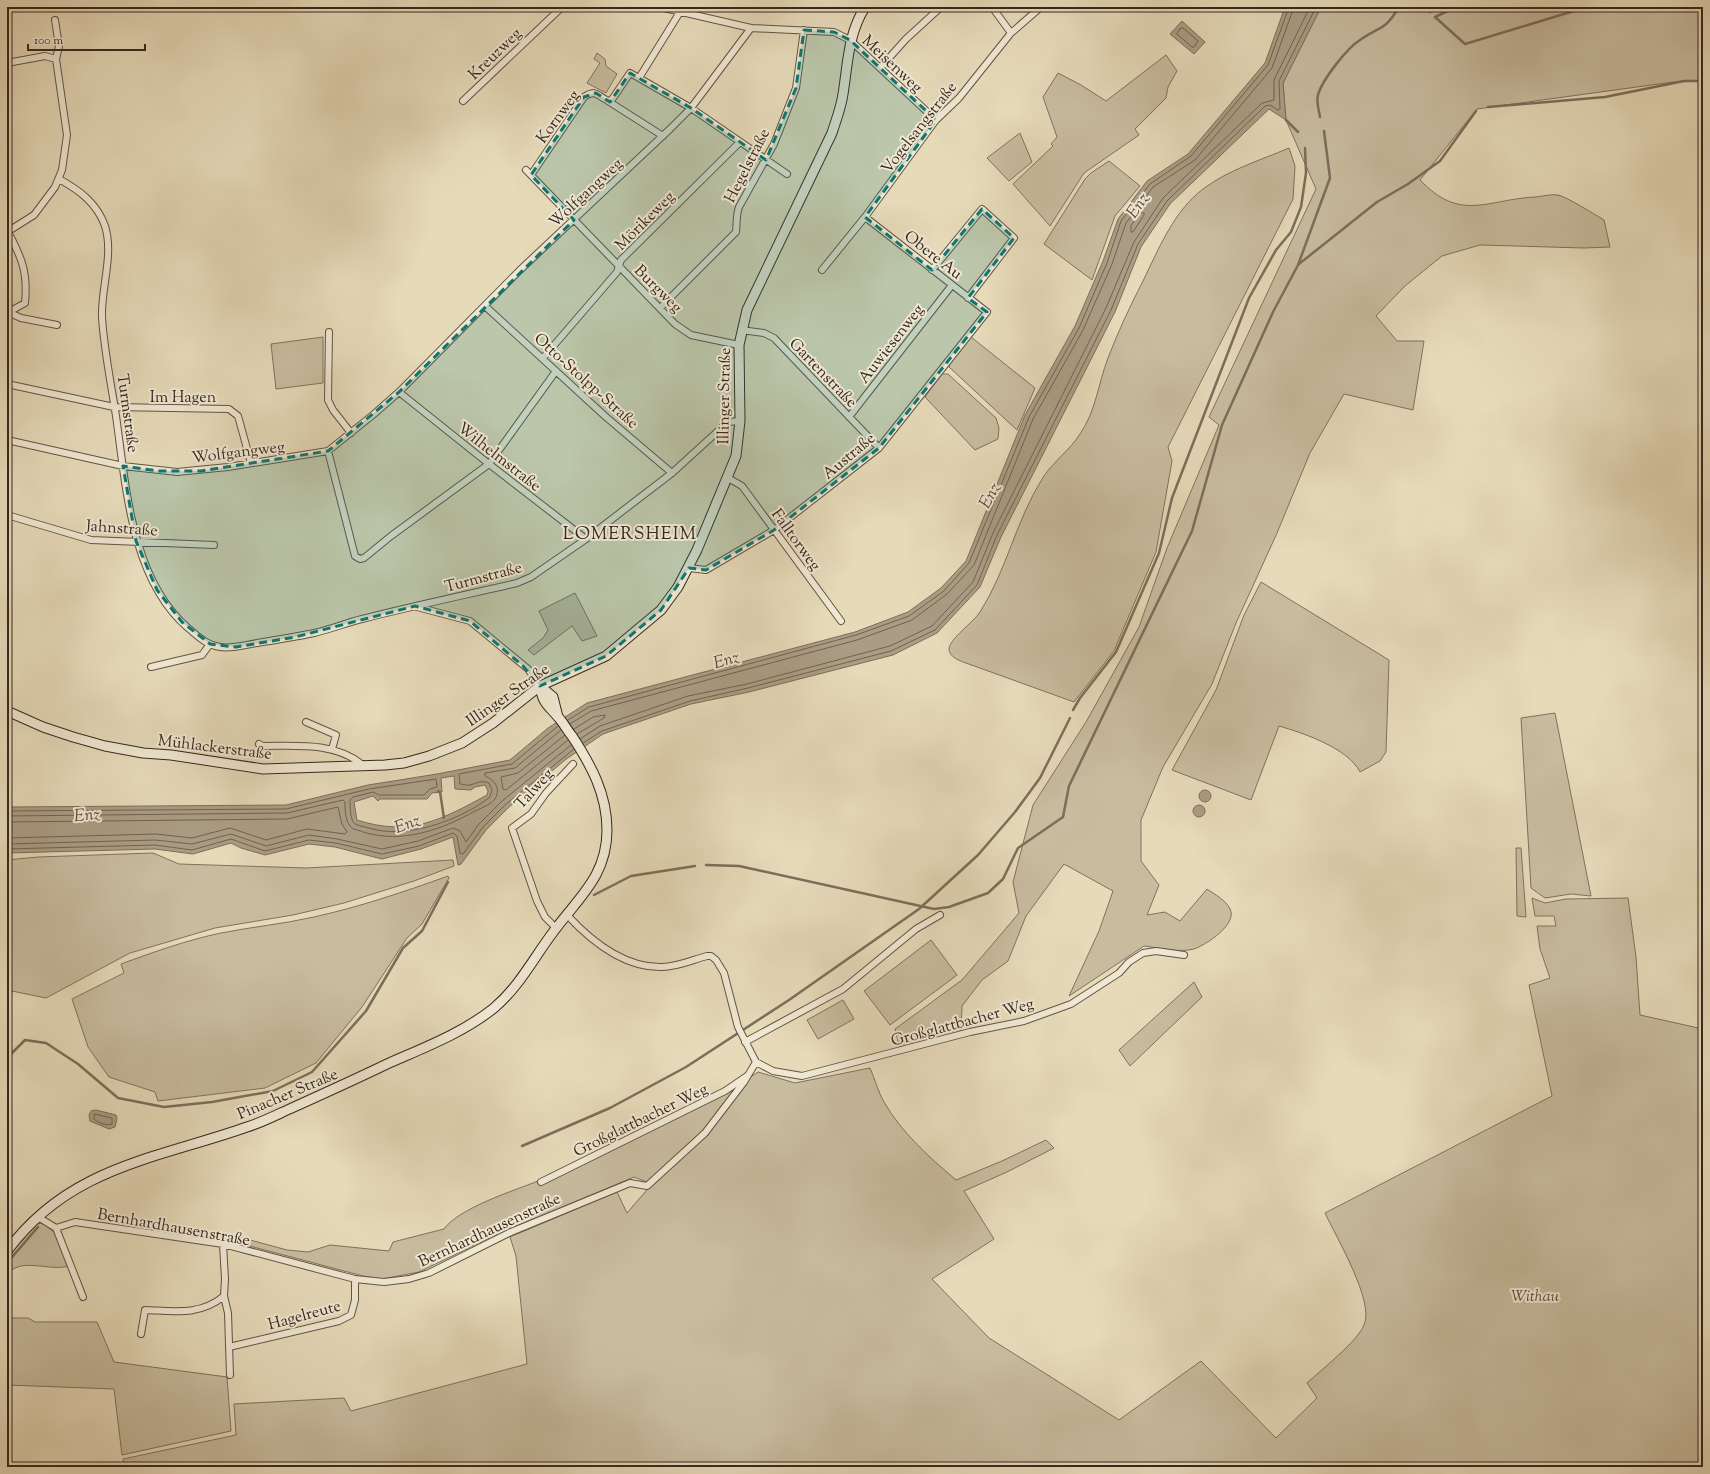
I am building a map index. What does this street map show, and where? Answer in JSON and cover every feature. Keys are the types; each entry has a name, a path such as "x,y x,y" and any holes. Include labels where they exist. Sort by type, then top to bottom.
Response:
{"street":[{"name":"Kreuzweg","path":"463,101 562,7"},
{"path":"660,7 751,28 834,32 850,40"},
{"name":"Illinger Straße","path":"449,748 488,727 540,686 606,656 661,610 678,587 689,568 728,478 739,444 739,345 742,330 756,291 832,133 843,94 850,40 860,16 866,7"},
{"path":"880,68 906,39 941,7"},
{"path":"992,7 1011,33"},
{"name":"Vogelsangstraße","path":"822,270 865,217 936,120 959,98 1011,33 1041,7"},
{"path":"639,78 680,12"},
{"path":"8,313 25,303 26,288 25,272 8,232 34,215 60,179 67,135 56,59 59,46 55,20"},
{"name":"Wolfgangweg","path":"7,440 123,466 178,472 301,457 328,451 399,392 520,270 691,108 751,28"},
{"name":"Hegelstraße","path":"660,308 736,232 738,221 736,214 766,160 796,88 804,30"},
{"name":"Meisenweg","path":"850,40 936,120"},
{"path":"7,63 45,56 56,59"},
{"path":"663,136 608,101 611,100 630,73 691,108 787,174"},
{"name":"Kornweg","path":"529,173 584,97 589,93 596,93 608,101"},
{"name":"Mörikeweg","path":"543,358 617,272 621,260 740,142"},
{"name":"Burgweg","path":"529,173 675,324 691,335 739,345"},
{"name":"Turmstraße","path":"60,179 85,195 96,208 104,224 108,242 102,296 102,317 114,407 136,541 157,590 167,606 202,640 210,644 221,647 236,646 295,637 415,606 517,583 531,577 586,539 672,473 728,422 740,421"},
{"path":"932,270 982,209 1014,238 968,298"},
{"name":"Obere Au","path":"865,217 987,312"},
{"name":"Auwiesenweg","path":"849,417 952,285"},
{"name":"Otto-Stolpp-Straße","path":"485,306 606,417 672,473"},
{"name":"Austraße","path":"689,568 706,570 774,530 879,448 987,312"},
{"path":"8,313 21,318 57,325"},
{"name":"Gartenstraße","path":"742,330 764,333 774,338 879,448"},
{"path":"329,332 328,400 332,410 351,433"},
{"path":"328,451 355,556 360,559 364,558 391,536 488,464 556,370"},
{"name":"Im Hagen","path":"7,384 114,407 229,409 238,416 251,464"},
{"name":"Wilhelmstraße","path":"399,392 488,464 586,539"},
{"name":"Falltorweg","path":"728,478 742,486 841,621"},
{"name":"Jahnstraße","path":"7,516 91,540 214,545"},
{"path":"415,606 470,621 524,666 535,677 540,686"},
{"path":"151,667 202,655 210,644"},
{"name":"Pinacher Straße","path":"7,1251 38,1217 80,1186 107,1172 249,1126 349,1082 460,1030 488,1012 508,995 518,984 556,928 594,881 602,864 606,847 606,814 603,797 588,760 552,707 544,702 540,686"},
{"name":"Mühlackerstraße","path":"7,711 43,727 105,746 143,753 171,755 263,769 404,763 449,748"},
{"path":"306,722 336,735 332,749"},
{"path":"259,744 263,746 332,749 356,760 363,765"},
{"name":"Talweg","path":"556,928 545,917 537,901 512,828 531,814 546,792 573,764"},
{"path":"567,915 601,946 615,955 634,963 661,968 677,966 706,956 711,956 716,960 724,973 738,1027 743,1040 756,1062"},
{"path":"743,1040 757,1037 843,989 916,929 940,916"},
{"name":"Großglattbacher Weg","path":"756,1062 773,1071 802,1076 970,1032 1024,1020 1071,1004 1119,973 1129,962 1143,953 1156,951 1184,955"},
{"name":"Bernhardhausenstraße","path":"56,1228 75,1222 222,1244 355,1279 384,1282 408,1279 429,1273 511,1232 630,1183 647,1186 705,1133 748,1076 756,1062"},
{"name":"Großglattbacher Weg","path":"541,1182 725,1091 748,1076"},
{"path":"38,1217 56,1228 83,1297"},
{"path":"222,1244 225,1278 224,1296 228,1313 230,1375"},
{"name":"Hagelreute","path":"229,1347 339,1321 351,1315 355,1300 355,1279"},
{"path":"141,1334 145,1310 192,1311 213,1305 224,1296"}],"highlighted area":[{"path":"804,30 834,32 850,40 936,120 865,217 932,270 982,209 1014,238 968,298 987,312 879,448 774,530 706,570 689,568 661,610 606,656 540,686 523,666 470,621 415,606 295,637 236,647 210,644 182,622 157,590 136,541 123,466 158,471 201,471 328,451 399,392 574,220 531,175 584,97 596,93 610,102 630,73 691,108 766,160 796,88"}],"green space":[{"path":"1321,7 1703,7 1703,81 1673,82 1477,109 1420,180 1435,193 1449,201 1462,205 1489,204 1550,195 1562,196 1604,220 1610,247 1584,248 1480,245 1442,256 1405,286 1376,316 1397,341 1424,341 1413,410 1344,394 1310,453 1277,533 1236,623 1212,684 1163,767 1141,820 1141,861 1159,885 1147,915 1165,912 1180,921 1207,889 1223,900 1230,909 1231,915 1225,927 1213,939 1194,949 1175,950 1144,946 1069,996 1099,931 1113,891 1064,864 1026,916 1008,961 982,980 962,1006 961,1033 900,1049 895,1029 962,980 1019,913 1013,882 1033,805 1086,722 1139,627 1167,548 1219,425 1209,417 1316,189 1286,120 1283,83"},
{"path":"597,53 605,59 606,66 617,74 606,93 587,83 600,63 594,59"},
{"path":"1166,55 1177,71 1168,87 1166,98 1135,129 1139,135 1084,173 1050,226 1013,184 1053,146 1051,144 1057,137 1043,97 1058,73 1081,85 1106,101"},
{"path":"1020,133 1032,162 1009,181 987,158"},
{"path":"1289,148 1295,166 1293,199 1168,447 1172,461 1156,552 1114,651 1074,702 955,658 949,652 950,645 957,635 977,616 989,596 1034,492 1048,471 1072,445 1090,416 1108,358 1120,329 1161,243 1175,219 1193,198 1213,182 1256,161"},
{"path":"1109,161 1140,186 1115,216 1092,280 1044,244 1085,179"},
{"path":"323,337 323,383 276,389 271,344"},
{"path":"971,337 1035,388 1017,430 949,367 950,363"},
{"path":"942,374 948,374 996,418 999,428 998,439 975,450 925,397"},
{"path":"1261,582 1389,660 1386,752 1380,761 1360,772 1354,763 1335,749 1312,737 1279,726 1251,800 1172,770 1216,690 1244,615"},
{"path":"575,593 597,636 582,641 572,626 534,655 528,650 543,638 548,630 539,611"},
{"path":"1555,713 1591,896 1571,894 1545,898 1531,888 1521,718"},
{"path":"1516,848 1521,848 1526,917 1517,916"},
{"path":"153,853 179,864 306,868 453,860 454,866 414,881 344,903 293,915 215,928 130,953 46,998 7,990 7,860 38,857"},
{"path":"448,876 449,878 422,924 407,938 362,1007 316,1063 265,1088 158,1101 155,1092 109,1077 88,1047 72,999 124,973 121,964 208,936 348,909"},
{"name":"Withau","path":"1532,898 1545,903 1566,899 1628,898 1636,957 1640,1015 1703,1029 1703,1467 124,1467 123,1459 236,1435 234,1404 344,1398 351,1411 527,1364 516,1256 510,1237 617,1192 627,1213 652,1184 634,1177 500,1233 419,1272 382,1279 363,1276 227,1240 228,1234 287,1250 308,1252 330,1245 389,1251 393,1242 444,1229 451,1221 487,1201 538,1181 541,1185 714,1100 758,1072 795,1083 870,1068 882,1098 899,1124 926,1153 956,1180 1002,1161 1046,1140 1054,1148 1007,1172 964,1191 994,1239 932,1279 989,1338 1119,1420 1201,1361 1276,1438 1317,1398 1307,1383 1355,1339 1364,1325 1366,1315 1364,1301 1359,1286 1353,1269 1325,1213 1552,1096 1529,985 1550,978 1540,949 1537,926 1556,926 1554,916 1535,916"},
{"path":"931,940 957,975 890,1025 864,991"},
{"path":"1194,982 1202,997 1130,1066 1119,1050"},
{"path":"843,1000 854,1019 818,1039 807,1020"},
{"path":"43,1223 54,1232 69,1266 20,1266 13,1269 7,1275 7,1258 37,1224"},
{"path":"7,1318 28,1318 35,1322 97,1322 114,1362 227,1377 231,1431 122,1455 114,1389 7,1385"}],"water":[{"name":"Enz","path":"1285,7 1321,7 1283,83 1286,120 1269,109 1170,204 1141,247 1115,312 1001,537 980,587 937,633 893,655 749,692 691,704 603,734 565,760 508,808 486,830 461,864 458,865 453,837 421,849 382,859 335,847 309,844 265,855 241,848 231,843 193,854 155,849 7,853 7,807 286,805 368,785 510,760 548,728 587,703 855,632 908,612 941,588 966,561 1025,415 1075,326 1103,261 1118,219 1147,181 1188,154 1265,63","holes":["454,776 455,789 471,790 475,787 485,785 488,791 487,795 455,812 425,823 393,827 376,825 357,820 354,802 373,796 378,801 380,799 427,799 432,793 442,792 441,778"]},
{"path":"1182,21 1205,42 1194,54 1170,34"},
{"path":"1203,790 1207,790 1211,796 1207,802 1203,802 1199,798 1199,794"},
{"path":"1197,805 1201,805 1205,811 1201,817 1197,817 1193,813 1193,809"},
{"path":"96,1110 116,1115 117,1119 115,1127 109,1129 90,1121 89,1115 91,1111"}],"waterway":[{"path":"1320,117 1317,97 1324,81 1342,57 1355,44 1390,21 1399,7"},
{"path":"1425,7 1430,12"},
{"path":"1456,7 1435,17 1465,44 1587,7"},
{"path":"1488,107 1605,97 1684,81 1703,81"},
{"path":"1299,264 1377,202 1408,184 1440,161 1476,111"},
{"path":"1286,120 1298,132"},
{"path":"706,865 739,866 934,909 949,907 988,893 1003,879 1018,848 1063,817 1069,786 1192,531 1222,425 1273,312 1298,265 1330,178 1324,131"},
{"path":"1073,710 1080,698 1116,652 1159,553 1172,498 1249,298 1276,250 1291,232 1301,207 1306,173 1305,148"},
{"path":"522,1146 610,1108 686,1067 789,1000 919,909 978,855 1015,812 1040,778 1070,718"},
{"path":"438,791 440,792 444,818"},
{"path":"594,895 631,876 695,866"},
{"path":"7,1058 25,1040 46,1043 78,1064 118,1098 164,1107 212,1102 273,1091 312,1072 366,1011 403,948 422,931 448,882"},
{"path":"7,1263 38,1227"}],"district":[{"name":"LOMERSHEIM","path":"630,533"}]}
